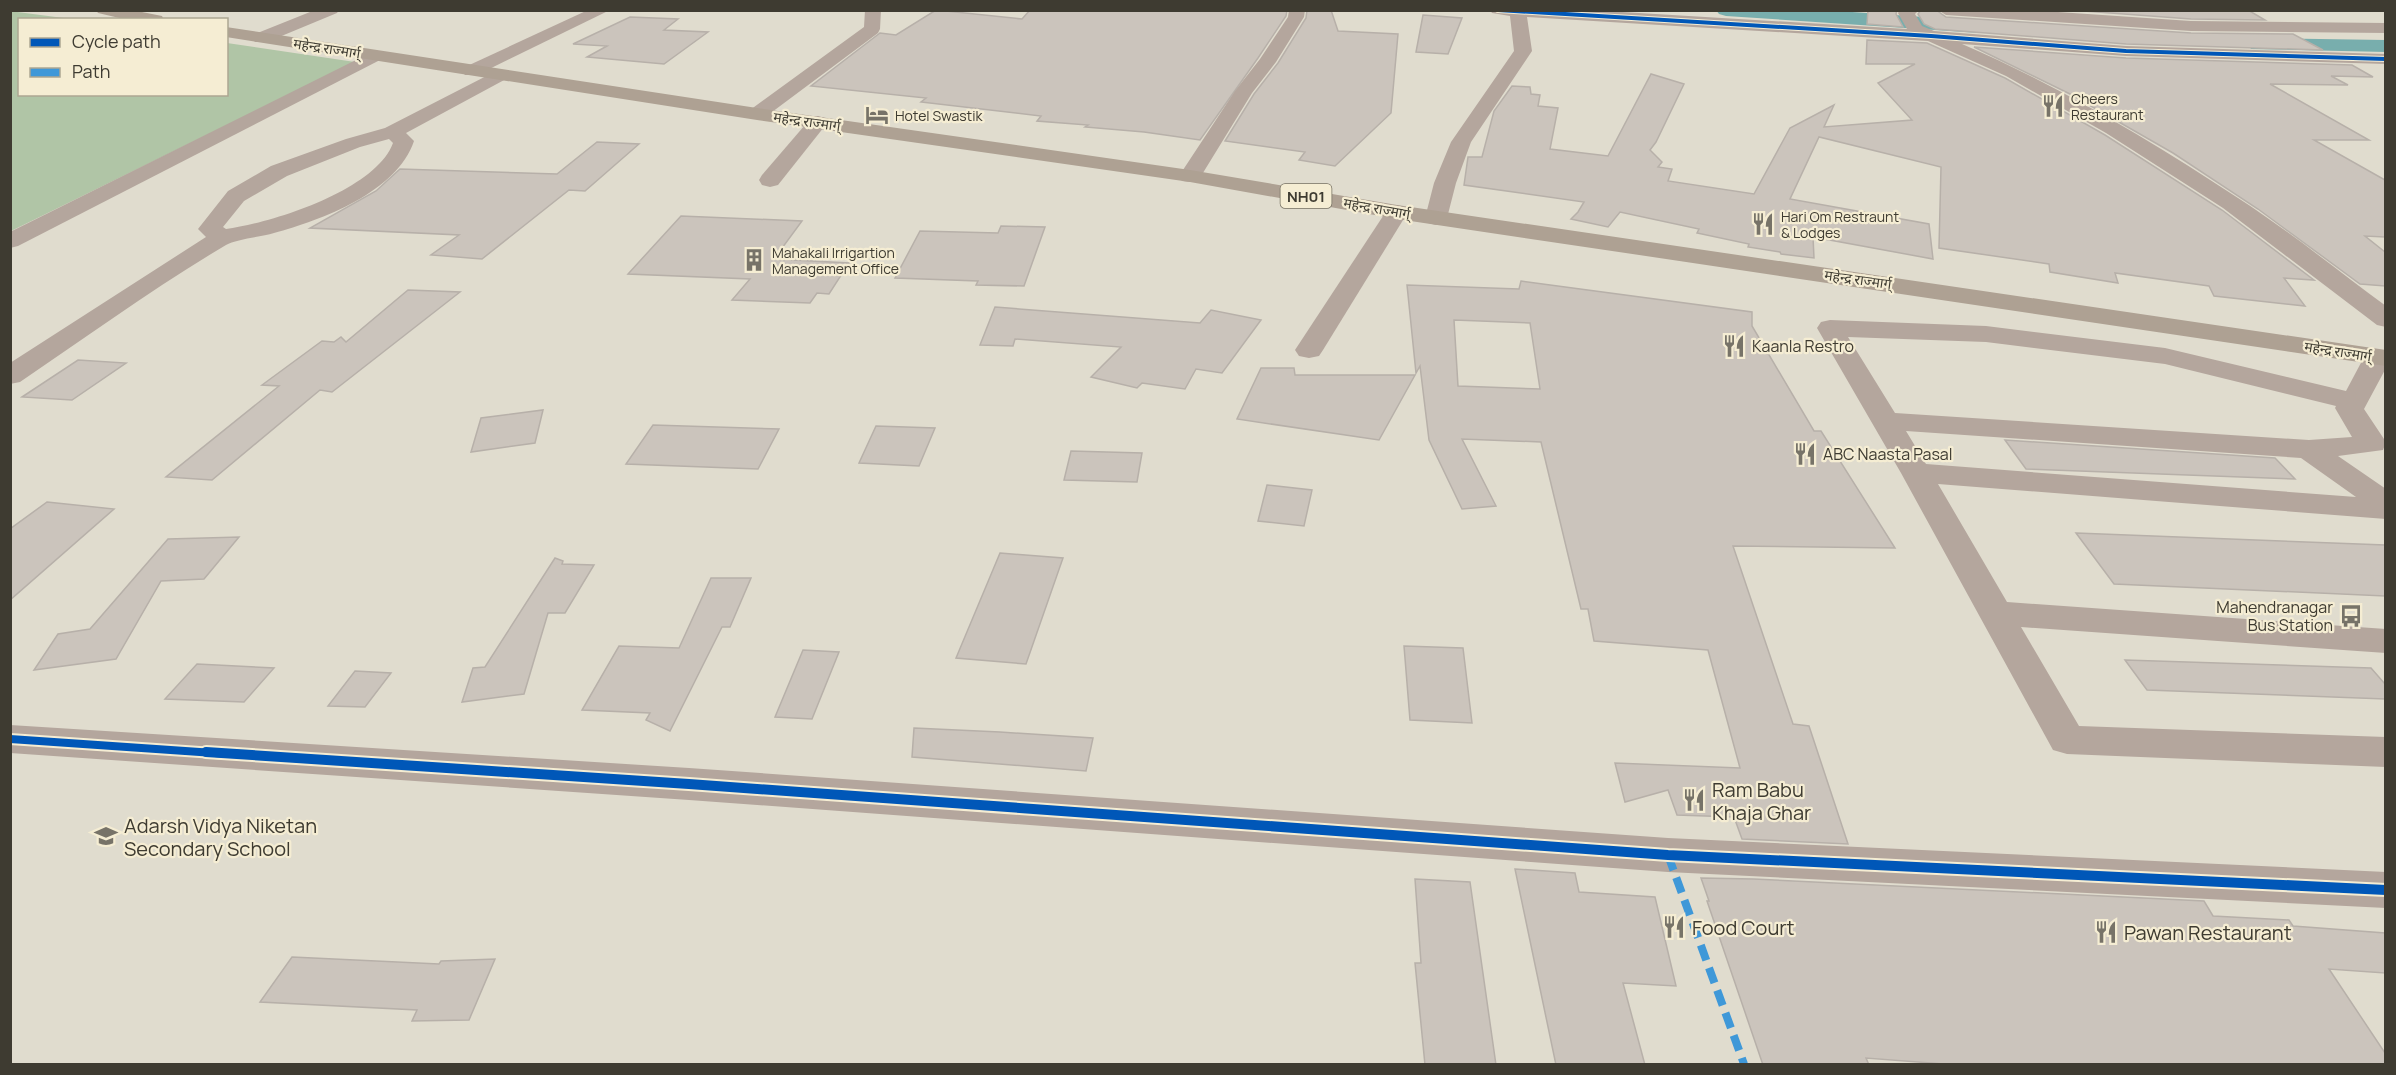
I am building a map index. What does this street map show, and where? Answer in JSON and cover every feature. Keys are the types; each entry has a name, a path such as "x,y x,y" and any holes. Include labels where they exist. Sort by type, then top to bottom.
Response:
{"highway":[{"path":"104,10 146,18"},
{"name":"महेन्द्र राज्मार्ग्","path":"228,32 757,114 1190,176 1436,218 2312,346 2381,364"}],"street":[{"path":"261,38 331,10"},
{"path":"471,71 602,10"},
{"path":"757,114 872,29 873,10"},
{"path":"1190,176 1244,91 1267,62 1296,17 1297,10"},
{"path":"1498,10 1916,23 2126,51 2385,59"},
{"path":"1946,10 2191,26 2385,28"},
{"path":"1436,218 1445,183 1461,142 1523,51 1518,12"},
{"path":"1916,23 2012,72 2114,129 2231,203 2385,319"},
{"path":"10,241 374,56"},
{"path":"222,237 210,229 236,196 279,171 353,143 392,132 500,75"},
{"path":"770,180 818,122"},
{"path":"10,376 222,237 269,229 321,209 374,180 396,158 404,141 392,132"},
{"path":"1309,350 1397,212"},
{"path":"2355,402 2165,356 1986,334 1830,328 1916,473 2067,740 2385,753"},
{"path":"1884,421 2309,449 2372,444 2349,408 2381,364"},
{"path":"2309,449 2385,504"},
{"path":"1916,473 2385,509"},
{"path":"1996,613 2385,641"},
{"path":"10,739 689,784 1668,855 2385,890"}],"green space":[{"path":"10,11 63,18 18,18 18,96 228,96 228,43 355,62 11,231"}],"building":[{"path":"936,10 1022,19 1030,10 1287,10 1286,16 1258,58 1200,140 1085,127 1088,125 1037,121 1041,116 921,102 926,98 811,86 880,33 896,35"},
{"path":"1307,10 1331,10 1338,31 1398,34 1391,113 1335,166 1299,160 1305,152 1225,141 1254,94 1278,63 1306,18"},
{"path":"1868,10 1897,10 1896,14 1903,27 1867,24"},
{"path":"1921,10 1936,10 1946,17 2191,33 2293,34 2323,50 2126,44 1935,29 1924,24 1918,14"},
{"path":"2070,10 2248,10 2265,20 2191,19"},
{"path":"1423,15 1462,18 1448,54 1416,52"},
{"path":"630,17 678,19 664,30 708,32 664,64 587,57 607,46 573,44"},
{"path":"1867,40 1927,43 2005,78 2105,135 2222,210 2314,280 2284,278 2305,306 2214,296 2209,286 2115,273 2118,283 2050,272 2049,264 1939,248 1941,167 1819,137 1790,199 1929,224 1933,259 1813,237 1814,258 1781,254 1748,247 1749,244 1697,233 1699,229 1620,212 1608,227 1571,219 1584,202 1464,185 1468,157 1482,157 1494,111 1512,86 1530,87 1531,94 1540,95 1538,106 1558,108 1550,149 1608,156 1651,74 1684,84 1650,150 1662,162 1658,167 1672,169 1668,181 1754,194 1790,128 1834,105 1824,127 1912,120 1878,83 1915,64 1866,64"},
{"path":"1974,47 2126,58 2352,65 2373,77 2331,76 2348,85 2270,84 2369,140 2314,140 2385,180 2385,237 2365,236 2385,252 2385,286 2360,284 2258,209 2173,153 2070,94"},
{"path":"597,142 639,144 585,191 569,190 482,259 431,255 459,235 310,228 376,191 400,169 557,174"},
{"path":"681,216 802,221 774,259 849,263 829,294 817,293 810,303 732,300 750,279 628,274"},
{"path":"1001,226 1045,227 1024,286 976,285 978,281 895,278 920,231 998,233"},
{"path":"1521,281 1752,312 1752,326 1814,431 1821,431 1895,548 1733,546 1793,724 1809,726 1848,844 1742,839 1734,817 1677,815 1668,790 1625,802 1615,763 1740,768 1708,650 1594,641 1588,609 1581,609 1541,442 1462,439 1496,506 1462,509 1429,440 1420,366 1416,373 1407,285 1519,289","holes":["1454,320 1530,323 1540,389 1458,386"]},
{"path":"408,290 460,292 332,392 320,390 212,480 166,477 279,386 262,385 322,341 334,342 341,337 346,342"},
{"path":"995,307 1200,323 1211,310 1261,320 1222,373 1196,369 1185,389 1142,383 1137,388 1091,377 1121,347 1015,339 1013,346 980,345"},
{"path":"78,360 126,363 72,400 22,397"},
{"path":"1261,368 1294,368 1295,375 1415,375 1379,440 1237,419"},
{"path":"543,410 535,443 471,452 481,418"},
{"path":"653,425 779,429 758,469 626,464"},
{"path":"876,426 935,428 919,466 859,463"},
{"path":"2005,440 2275,458 2295,479 2026,469"},
{"path":"1071,451 1142,453 1137,482 1064,480"},
{"path":"1267,485 1312,490 1304,526 1258,521"},
{"path":"47,502 114,509 10,600 10,529"},
{"path":"2076,533 2385,545 2385,596 2114,584"},
{"path":"239,537 204,579 161,581 116,659 34,670 58,634 90,629 168,539"},
{"path":"1000,553 1063,558 1026,664 956,658"},
{"path":"555,558 563,561 562,564 594,565 565,613 548,613 524,694 462,702 473,668 485,667"},
{"path":"711,578 751,578 730,627 722,627 670,731 646,720 650,713 582,710 619,646 679,648"},
{"path":"1404,646 1463,648 1472,723 1410,720"},
{"path":"803,650 839,652 812,719 775,717"},
{"path":"2125,660 2371,668 2385,684 2385,699 2147,690"},
{"path":"197,664 274,668 244,702 165,699"},
{"path":"355,671 391,673 365,707 328,706"},
{"path":"914,728 1093,738 1086,771 912,757"},
{"path":"1515,869 1575,873 1579,892 1655,897 1676,986 1623,983 1645,1065 1556,1065"},
{"path":"1701,878 2204,901 2213,916 2289,920 2293,926 2385,933 2385,973 2329,969 2385,1053 2385,1065 1957,1065 1866,1058 1869,1065 1763,1065"},
{"path":"1415,879 1470,882 1496,1065 1425,1065 1415,963 1421,963"},
{"path":"292,957 439,964 441,961 495,959 469,1020 412,1021 417,1010 260,1002"}],"waterway":[{"path":"1726,10 1980,27"},
{"path":"2259,44 2386,46"}],"marked path":[{"path":"1668,855 1744,1064"}],"cycle path":[{"path":"1498,10 1931,36 2126,51 2386,59"},
{"path":"10,739 689,784 1668,855 2386,890"}],"place":[{"name":"Cheers Restaurant","path":"2053,106"},
{"name":"Hotel Swastik","path":"877,115"},
{"name":"Hari Om Restraunt & Lodges","path":"1763,224"},
{"name":"Mahakali Irrigartion Management Office","path":"754,260"},
{"name":"Kaanla Restro","path":"1734,346"},
{"name":"ABC Naasta Pasal","path":"1805,454"},
{"name":"Mahendranagar Bus Station","path":"2351,616"},
{"name":"Ram Babu Khaja Ghar","path":"1694,800"},
{"name":"Adarsh Vidya Niketan Secondary School","path":"106,836"},
{"name":"Food Court","path":"1674,927"},
{"name":"Pawan Restaurant","path":"2106,932"}]}
